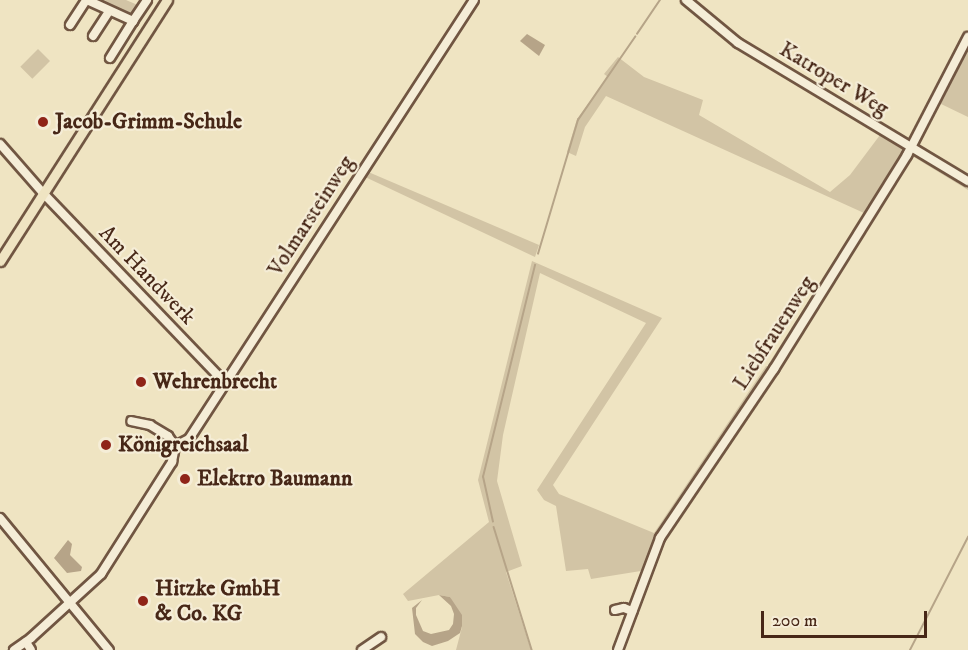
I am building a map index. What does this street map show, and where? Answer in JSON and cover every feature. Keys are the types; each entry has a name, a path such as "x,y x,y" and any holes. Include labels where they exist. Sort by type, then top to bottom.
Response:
{"main road":[{"path":"0,261 167,0"}],"street":[{"path":"70,25 87,0 134,21"},
{"path":"110,58 147,0"},
{"name":"Volmarsteinweg","path":"14,650 26,642 101,573 172,462 175,446 189,439 474,0"},
{"name":"Katroper Weg","path":"686,0 738,43 968,181"},
{"path":"93,36 109,11"},
{"name":"Liebfrauenweg","path":"618,650 660,538 774,369 911,147 968,37"},
{"name":"Am Handwerk","path":"0,144 43,193 225,383"},
{"path":"130,421 158,430 168,436 175,446"},
{"path":"0,518 109,650"},
{"path":"615,610 632,611"},
{"path":"362,650 381,637"},
{"path":"26,642 31,650"}],"shaded area":[{"path":"93,0 126,0 140,6 130,17"},
{"path":"527,34 545,45 539,56 520,41"},
{"path":"968,48 968,117 939,103"},
{"path":"38,49 50,61 32,79 20,67"},
{"path":"618,57 644,77 703,100 699,115 830,192 850,175 883,131 910,147 774,368 768,365 864,213 606,96 585,127 576,156 567,152 577,119 608,77 604,74"},
{"path":"911,148 968,182 968,190 909,154"},
{"path":"366,171 539,245 535,257 363,176"},
{"path":"532,261 662,318 553,485 559,494 654,533 766,366 773,369 659,538 647,570 591,579 588,569 566,571 556,506 544,500 537,490 646,323 540,273 503,435 497,481 522,566 506,572 531,650 456,650 462,627 450,597 439,595 408,601 403,594 489,522 478,480"},
{"path":"68,540 72,544 70,555 82,567 81,571 67,573 54,558"},
{"path":"439,595 450,597 462,615 462,626 460,633 448,641 432,646 423,642 415,634 412,608 422,600 416,608 416,615 423,631 431,634 449,630 453,624 454,614 451,606"}],"waterway":[{"path":"637,34 660,0"},
{"path":"538,254 578,120 635,37"},
{"path":"493,522 483,477 535,265"},
{"path":"494,527 532,650"},
{"path":"910,650 968,537"}],"place":[{"name":"Jacob-Grimm-Schule","path":"43,122"},
{"name":"Wehrenbrecht","path":"141,382"},
{"name":"Königreichsaal","path":"106,445"},
{"name":"Elektro Baumann","path":"185,479"},
{"name":"Hitzke GmbH & Co. KG","path":"143,601"}]}
